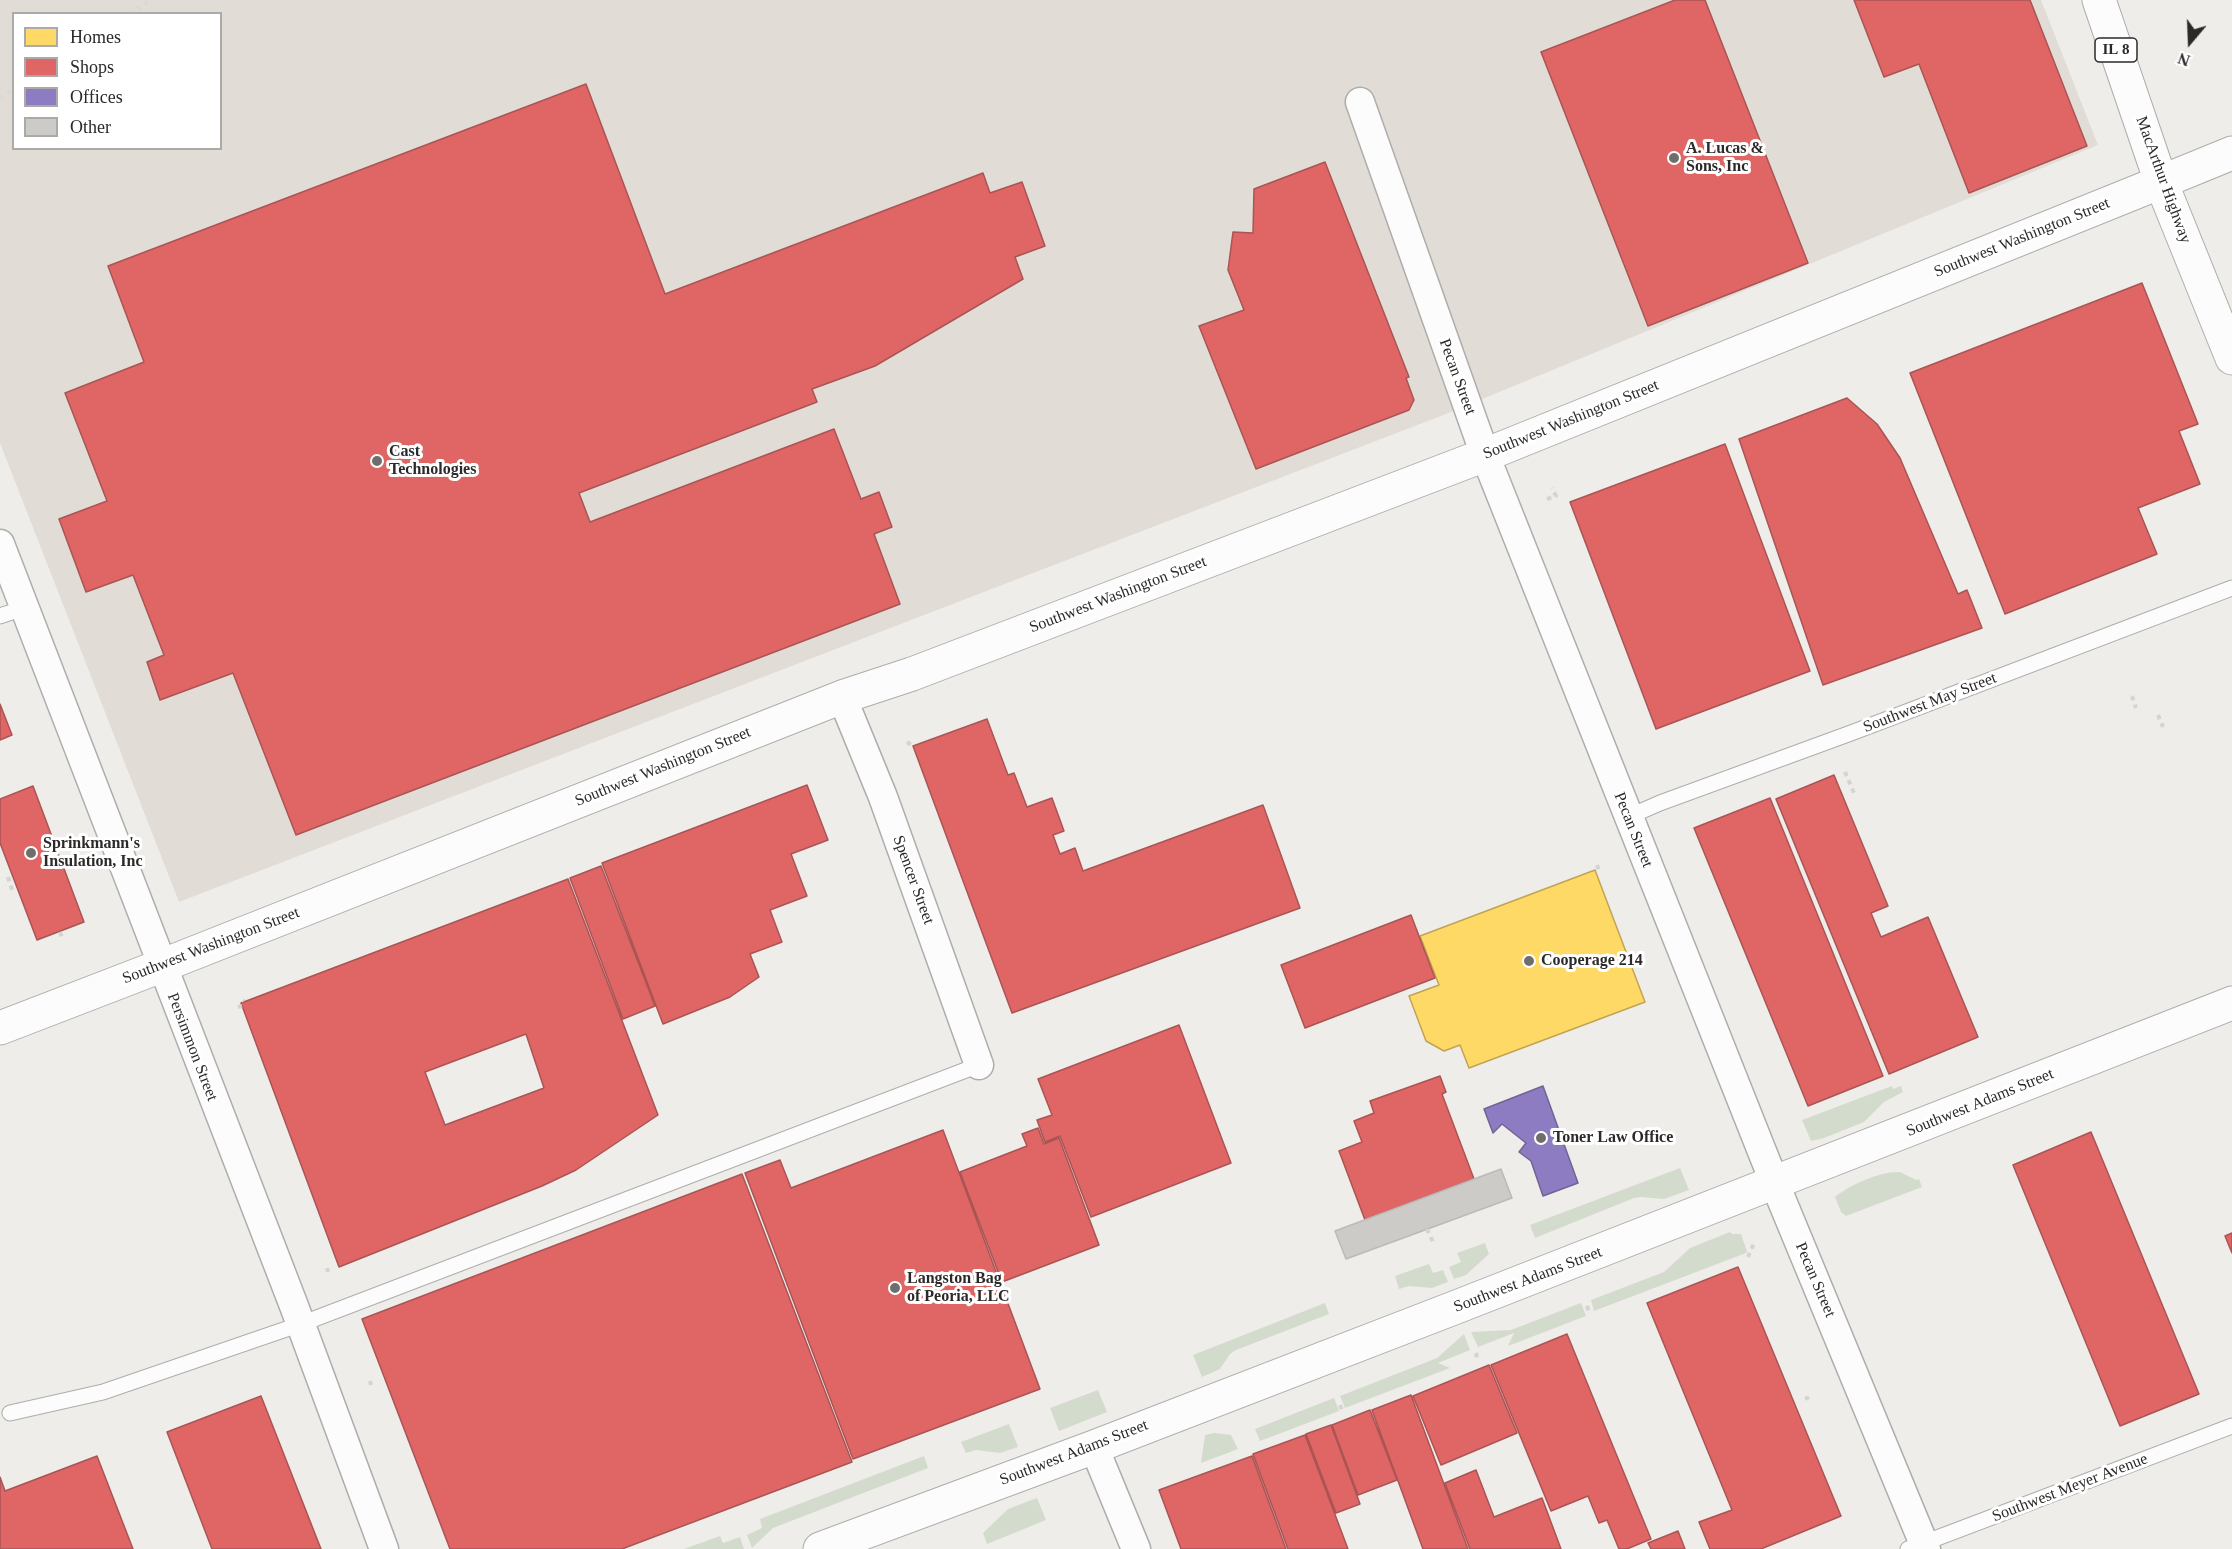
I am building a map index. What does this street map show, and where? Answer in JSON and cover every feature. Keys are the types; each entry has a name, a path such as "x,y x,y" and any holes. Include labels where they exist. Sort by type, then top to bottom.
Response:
{"main road":[{"name":"MacArthur Highway","path":"2099,0 2161,182 2232,358"},
{"name":"Southwest Washington Street","path":"0,1028 842,697 912,674 1485,455 2232,153"},
{"name":"Southwest Adams Street","path":"820,1549 1094,1447 1775,1184 2232,1003"}],"street":[{"name":"Pecan Street","path":"1360,102 1485,455 1920,1547"},
{"name":"Persimmon Street","path":"0,544 12,612 161,966 301,1324 384,1549"},
{"name":"Spencer Street","path":"842,697 884,797 979,1065"},
{"path":"1094,1447 1136,1549"}],"lane":[{"name":"Southwest May Street","path":"1628,817 2232,588"},
{"path":"10,1413 103,1392 301,1324 979,1065"},
{"name":"Southwest Meyer Avenue","path":"1920,1547 2232,1426"}],"path":[{"path":"1547,499 1556,496 1552,488"},
{"path":"2132,696 2136,708"},
{"path":"2158,715 2163,727"},
{"path":"907,742 913,746"},
{"path":"1845,772 1854,794"},
{"path":"1597,865 1600,873"},
{"path":"8,877 12,890"},
{"path":"60,932 62,938"},
{"path":"1427,1229 1434,1244"},
{"path":"1748,1257 1755,1243"},
{"path":"1587,1306 1589,1312"}],"shaded area":[{"path":"0,0 2041,0 2098,145 1446,414 179,902 0,443"}],"green space":[{"path":"1892,1086 1893,1089 1901,1086 1903,1092 1884,1102 1864,1122 1811,1141 1802,1120"},
{"path":"1680,1168 1689,1190 1664,1199 1634,1198 1535,1238 1530,1225"},
{"path":"1900,1172 1916,1180 1919,1179 1922,1187 1846,1216 1841,1212 1835,1197 1841,1192 1875,1176"},
{"path":"1730,1232 1741,1234 1746,1253 1594,1311 1591,1300 1664,1272 1690,1248"},
{"path":"1485,1243 1489,1254 1466,1275 1454,1279 1449,1267 1461,1262 1457,1253"},
{"path":"1429,1264 1433,1273 1443,1270 1448,1282 1432,1288 1409,1286 1399,1289 1395,1276"},
{"path":"1325,1303 1329,1314 1236,1350 1230,1354 1220,1369 1202,1377 1193,1355"},
{"path":"1581,1303 1586,1316 1508,1346 1514,1333 1478,1347 1471,1332 1511,1330"},
{"path":"1464,1334 1470,1350 1438,1363 1450,1368 1345,1408 1340,1396 1437,1358"},
{"path":"1098,1390 1107,1412 1059,1431 1050,1408"},
{"path":"1334,1398 1339,1411 1260,1441 1255,1429"},
{"path":"1009,1424 1018,1447 1000,1453 976,1450 966,1453 961,1442"},
{"path":"1214,1433 1231,1435 1238,1449 1201,1463 1205,1435"},
{"path":"924,1456 928,1468 773,1528 752,1548 747,1535 762,1528 760,1519"},
{"path":"1037,1498 1046,1520 987,1544 983,1533 1008,1509"},
{"path":"720,1536 723,1543 740,1537 744,1549 684,1549"}],"building: Homes":[{"name":"Cooperage 214","path":"1595,870 1645,1002 1469,1068 1460,1045 1444,1051 1426,1041 1409,996 1439,985 1420,936"}],"building: Shops":[{"name":"A. Lucas & Sons, Inc","path":"1675,0 1705,0 1808,263 1648,326 1541,52"},
{"path":"1854,0 2030,0 2087,146 1969,193 1919,64 1884,77"},
{"name":"Cast Technologies","path":"586,84 665,294 983,173 990,193 1022,182 1045,246 1015,257 1023,279 875,366 812,389 817,402 579,493 590,522 834,429 861,499 879,492 892,527 874,534 900,604 296,835 233,673 160,700 147,662 164,655 133,575 86,592 59,519 107,501 65,393 144,362 108,266"},
{"path":"1325,162 1409,377 1406,378 1414,400 1409,410 1256,469 1199,326 1244,310 1228,270 1233,232 1253,233 1254,189"},
{"path":"2142,283 2198,424 2179,431 2200,484 2138,508 2157,554 2005,614 1910,373"},
{"path":"1847,398 1877,424 1900,458 1958,594 1967,590 1982,628 1823,685 1739,439"},
{"path":"1725,444 1810,671 1656,729 1570,502"},
{"path":"0,704 12,735 0,740"},
{"path":"987,719 1008,775 1014,773 1027,807 1052,798 1064,831 1053,835 1060,854 1075,848 1083,871 1263,805 1300,908 1012,1013 913,746"},
{"path":"1834,775 1888,906 1871,913 1881,937 1928,917 1978,1037 1889,1074 1776,799"},
{"path":"807,785 828,840 791,854 807,896 770,910 782,942 750,954 759,977 730,997 663,1024 602,863"},
{"name":"Sprinkmann's Insulation, Inc","path":"33,786 84,922 37,940 0,843 0,799"},
{"path":"1770,798 1883,1076 1808,1106 1694,828"},
{"path":"601,866 655,1006 623,1019 570,878"},
{"path":"568,879 658,1115 576,1170 542,1186 339,1267 241,1003","holes":["526,1034 544,1088 445,1125 425,1072"]},
{"path":"1411,915 1435,978 1305,1028 1281,965"},
{"path":"1179,1025 1231,1163 1091,1217 1060,1136 1045,1142 1037,1120 1052,1115 1038,1079"},
{"path":"1440,1076 1446,1092 1442,1094 1474,1179 1365,1220 1339,1151 1362,1142 1354,1121 1374,1113 1370,1101"},
{"path":"1038,1128 1044,1144 1059,1138 1099,1245 1002,1282 960,1172 1027,1146 1022,1134"},
{"name":"Langston Bag of Peoria, LLC","path":"943,1130 1040,1389 853,1459 745,1173 780,1160 791,1188"},
{"path":"2091,1132 2199,1394 2120,1426 2013,1165"},
{"path":"742,1174 852,1462 622,1549 450,1549 362,1319"},
{"path":"2232,1233 2232,1253 2225,1236"},
{"path":"1738,1267 1841,1516 1761,1549 1710,1549 1699,1522 1732,1510 1647,1303"},
{"path":"1567,1334 1651,1539 1627,1549 1619,1549 1607,1520 1599,1523 1588,1496 1551,1511 1491,1365"},
{"path":"1489,1365 1517,1433 1441,1465 1413,1396"},
{"path":"1411,1395 1468,1549 1423,1549 1372,1410"},
{"path":"261,1396 321,1549 212,1549 167,1432"},
{"path":"1370,1410 1397,1480 1358,1495 1332,1425"},
{"path":"1331,1425 1360,1504 1336,1513 1306,1434"},
{"path":"1305,1435 1348,1549 1288,1549 1253,1454"},
{"path":"97,1456 133,1549 0,1549 0,1477 5,1491"},
{"path":"1252,1456 1286,1549 1181,1549 1159,1490"},
{"path":"1476,1470 1494,1517 1542,1498 1561,1549 1470,1549 1445,1483"},
{"path":"1678,1531 1685,1549 1651,1549 1648,1543"}],"building: Offices":[{"name":"Toner Law Office","path":"1543,1086 1578,1183 1543,1196 1531,1161 1519,1152 1526,1143 1502,1124 1493,1133 1484,1109"}],"building: Other":[{"path":"1501,1169 1512,1198 1346,1259 1335,1231"}],"railway":[{"path":"133,12 151,0"},
{"path":"0,98 12,90"}],"place":[{"name":"A. Lucas & Sons, Inc","path":"1674,158"},
{"name":"Cast Technologies","path":"377,461"},
{"name":"Sprinkmann's Insulation, Inc","path":"31,853"},
{"name":"Cooperage 214","path":"1529,961"},
{"name":"Toner Law Office","path":"1541,1138"},
{"name":"Langston Bag of Peoria, LLC","path":"895,1288"}]}
